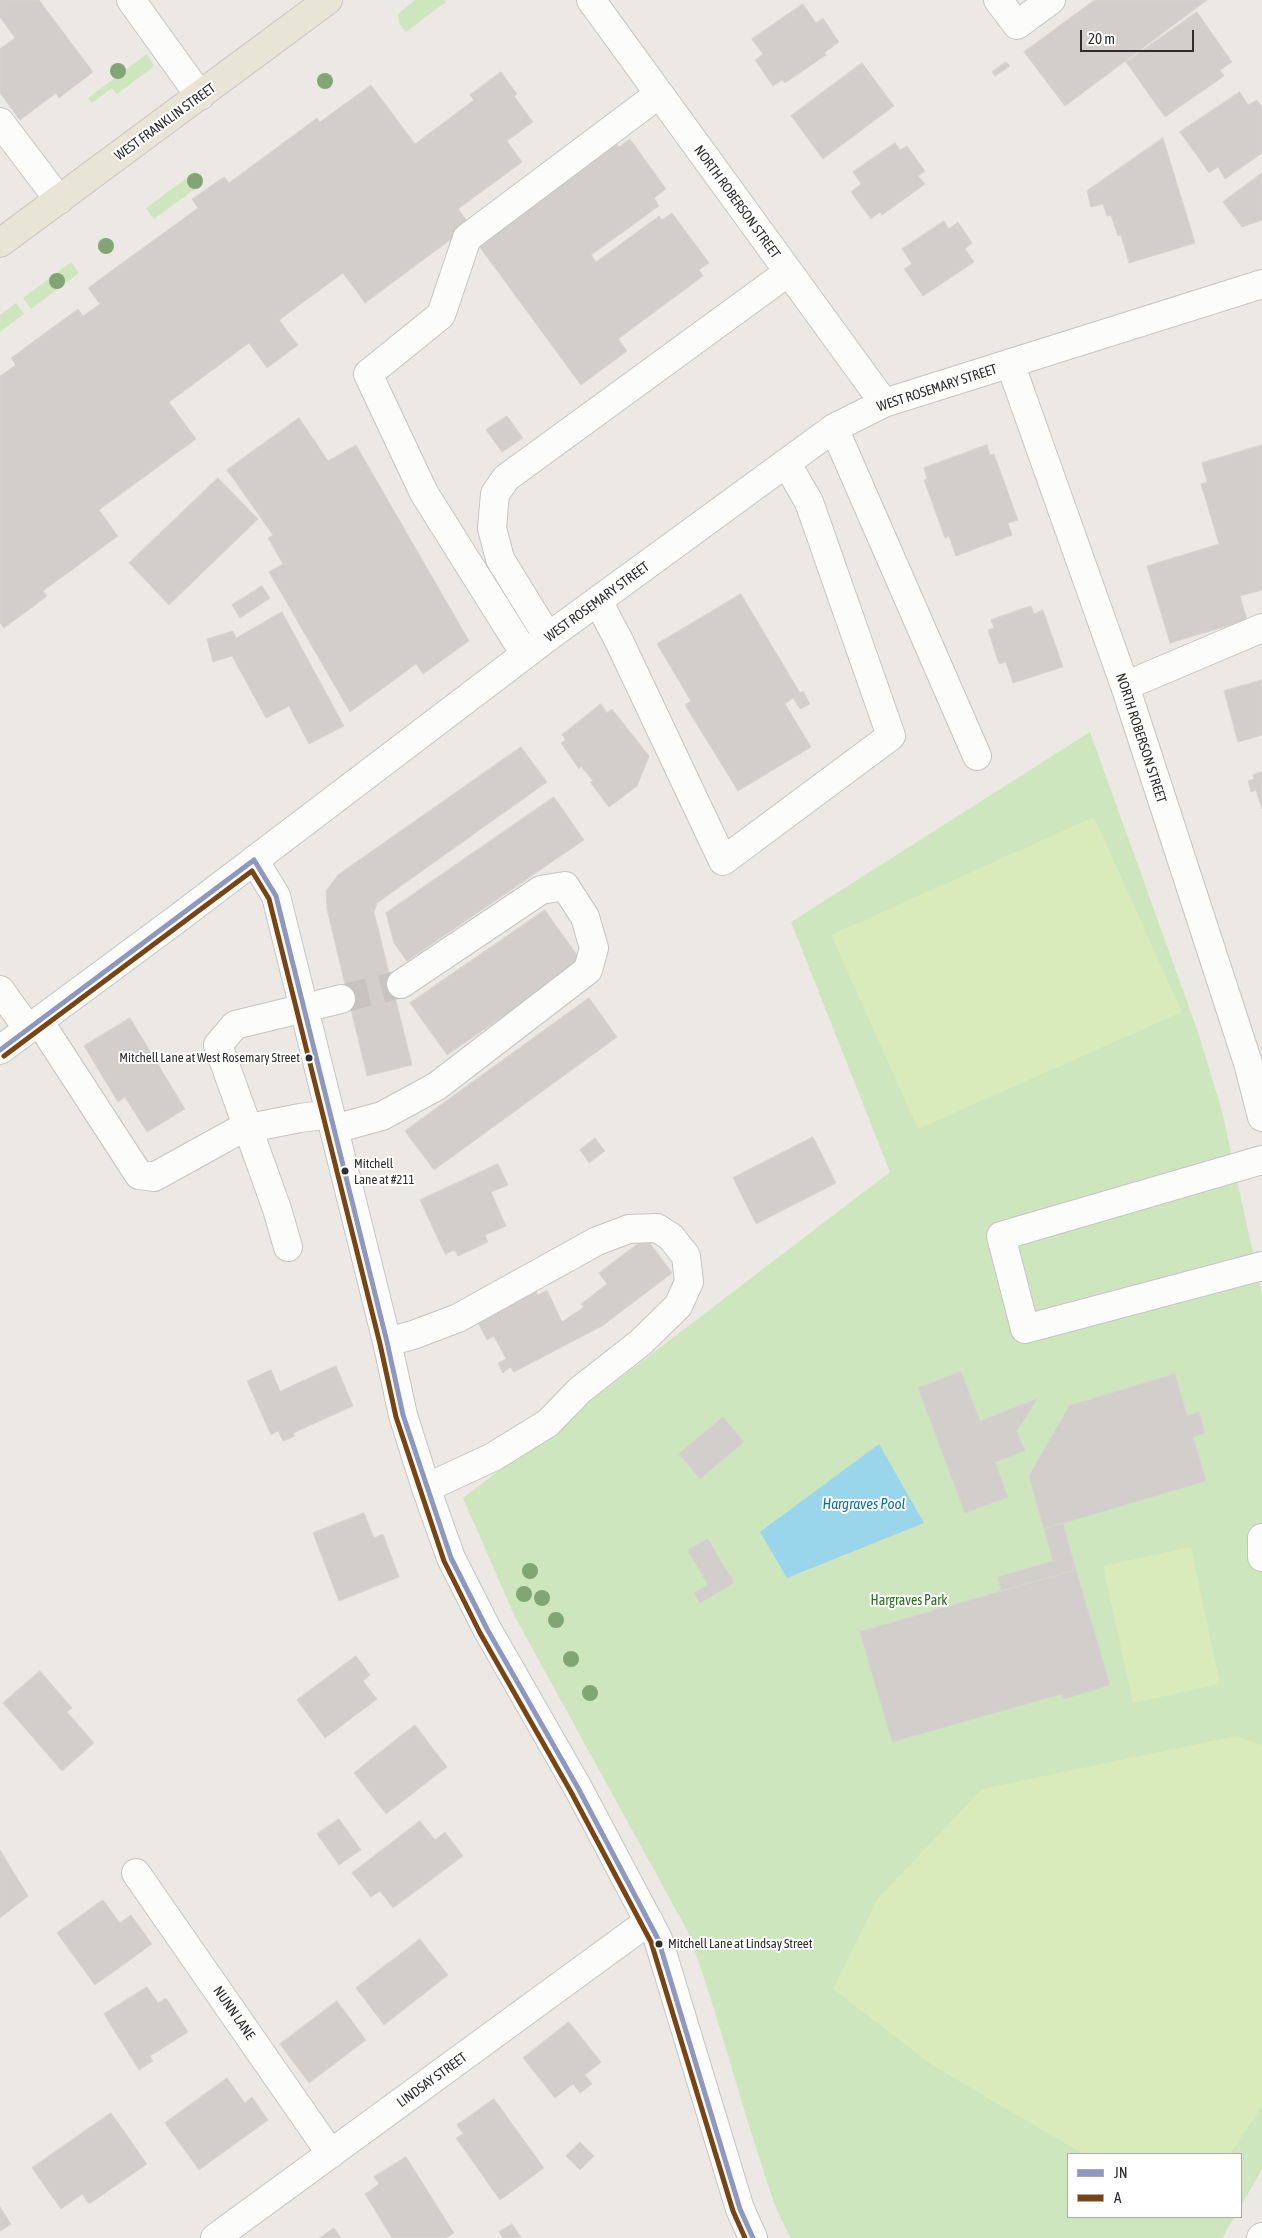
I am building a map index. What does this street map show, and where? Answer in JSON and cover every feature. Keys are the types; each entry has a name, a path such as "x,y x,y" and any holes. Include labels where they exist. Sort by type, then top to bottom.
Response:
{"main road":[{"name":"WEST FRANKLIN STREET","path":"0,243 328,0"}],"street":[{"path":"131,0 200,96"},
{"name":"NORTH ROBERSON STREET","path":"591,0 884,403"},
{"path":"998,0 1016,25 1051,0"},
{"path":"525,654 424,493 368,374 441,315 467,238 659,94"},
{"path":"0,122 59,200"},
{"path":"548,637 500,559 492,528 495,494 506,478 788,273"},
{"name":"WEST ROSEMARY STREET","path":"0,1050 525,654 834,428 884,403 1262,284"},
{"name":"NORTH ROBERSON STREET","path":"1010,363 1125,686 1245,1054 1262,1116"},
{"path":"834,428 977,756"},
{"path":"598,601 619,641 723,861 890,736 810,502 787,464"},
{"path":"1125,686 1262,628"},
{"path":"254,860 276,896 387,1342 403,1415 451,1558 487,1629 578,1788 658,1939 740,2209 753,2238"},
{"path":"0,990 34,1025 140,1175 154,1177 239,1130 300,1118 332,1122 382,1116 437,1086 588,970 594,948 586,917 565,886 541,890 401,984"},
{"path":"288,1247 218,1045 235,1025 341,999"},
{"path":"1262,1160 1001,1236 1025,1329 1262,1266"},
{"path":"387,1342 413,1335 458,1318 597,1241 629,1229 658,1228 671,1237 686,1256 689,1282 678,1306 640,1344 580,1390 548,1423 493,1456 426,1488"},
{"path":"1262,1538 1262,1558"},
{"name":"NUNN LANE","path":"136,1872 331,2154"},
{"name":"LINDSAY STREET","path":"215,2238 649,1921"}],"green space":[{"path":"415,0 445,0 446,2 406,32 399,23 398,14"},
{"path":"147,54 153,64 152,68 117,94 112,88 92,103 88,98"},
{"path":"195,172 203,183 154,219 146,208"},
{"path":"71,262 79,273 31,309 23,298"},
{"path":"16,303 24,314 0,332 0,315"},
{"name":"Hargraves Park","path":"1090,732 1198,1032 1222,1111 1262,1294 1262,2169 1242,2204 1242,2153 1067,2153 1067,2218 1233,2218 1222,2238 791,2238 769,2189 714,2008 687,1930 515,1617 463,1498 890,1172 791,922"},
{"path":"1094,817 1182,1012 918,1129 831,935"},
{"path":"1191,1547 1220,1684 1133,1703 1103,1566"},
{"path":"1236,1736 1262,1745 1262,2106 1231,2153 1081,2153 932,2065 833,1989 878,1898 982,1789"}],"water":[{"name":"Hargraves Pool","path":"879,1444 924,1523 787,1578 760,1532"}],"building":[{"path":"0,0 39,0 93,72 59,98 56,93 20,120 0,93 0,49 15,38 0,17"},
{"path":"1095,0 1207,0 1065,106 1024,52"},
{"path":"803,4 816,23 823,18 839,42 824,53 826,55 785,83 782,80 773,86 755,60 763,54 752,39"},
{"path":"1197,12 1232,62 1220,70 1224,76 1165,117 1126,62"},
{"path":"1006,62 1010,66 995,76 992,72"},
{"path":"862,63 894,106 823,159 791,116"},
{"path":"501,72 517,94 514,96 533,122 507,141 522,162 458,209 470,225 365,303 343,273 279,320 298,345 267,368 249,343 169,402 196,439 99,510 118,536 43,591 47,596 4,628 0,623 0,376 16,365 11,358 78,309 83,316 100,304 88,288 198,208 192,199 224,177 229,183 317,118 320,122 371,85 415,144 474,100 470,95"},
{"path":"1240,92 1248,105 1257,100 1262,107 1262,153 1225,179 1218,167 1209,173 1180,132"},
{"path":"1163,138 1195,243 1129,263 1121,235 1118,236 1111,215 1107,216 1103,204 1091,207 1087,191"},
{"path":"630,139 666,189 654,198 659,206 591,255 596,262 659,216 662,220 672,213 709,263 699,270 703,276 618,339 627,351 581,385 476,242 614,141 619,147"},
{"path":"895,143 900,150 907,146 925,171 918,176 925,184 882,215 880,212 871,219 851,192 861,184 853,172"},
{"path":"1262,173 1262,220 1242,227 1223,202"},
{"path":"944,221 949,229 958,222 972,243 965,249 974,262 923,296 904,269 912,264 902,249"},
{"path":"507,416 523,438 502,452 486,430"},
{"path":"299,418 328,461 356,445 469,641 423,674 416,664 350,712 269,572 283,564 268,538 273,535 227,470"},
{"path":"987,445 990,455 994,454 1018,520 1008,523 1012,535 956,556 949,536 945,538 924,480 927,479 924,468"},
{"path":"1262,445 1262,590 1240,596 1247,620 1170,643 1147,566 1219,544 1201,484 1207,482 1202,463"},
{"path":"218,478 258,519 169,605 129,563"},
{"path":"262,586 270,598 240,618 232,605"},
{"path":"741,594 800,693 803,691 810,704 800,709 793,698 785,704 811,747 738,791 685,705 691,701 657,644"},
{"path":"1031,606 1034,614 1043,610 1063,667 1013,683 1006,662 999,664 988,630 994,628 991,620"},
{"path":"282,612 344,726 309,744 289,706 266,718 232,656 213,662 207,639 233,631 236,638"},
{"path":"1262,680 1262,735 1238,742 1224,691"},
{"path":"601,704 607,713 612,709 649,756 637,786 609,807 590,782 593,781 581,766 579,769 561,743 566,740 562,735"},
{"path":"521,747 547,782 377,903 374,912 412,1065 367,1076 327,909 326,891 338,875"},
{"path":"1262,772 1262,809 1256,790 1251,792 1248,781 1254,779 1253,775"},
{"path":"554,797 584,840 407,961 394,943 386,913"},
{"path":"545,910 582,962 447,1055 410,1003"},
{"path":"589,998 617,1037 434,1170 405,1131"},
{"path":"130,1018 185,1109 147,1132 125,1097 118,1102 84,1046"},
{"path":"813,1137 836,1183 756,1224 733,1178"},
{"path":"595,1138 605,1151 589,1163 580,1150"},
{"path":"498,1164 508,1185 491,1192 506,1226 485,1235 488,1242 458,1256 455,1250 445,1254 420,1200"},
{"path":"646,1238 672,1273 602,1326 514,1372 510,1367 503,1373 498,1363 506,1359 494,1336 487,1340 476,1319 533,1287 538,1295 547,1290 562,1322 584,1307 581,1304 607,1284 599,1273"},
{"path":"336,1366 353,1406 293,1433 295,1436 283,1441 278,1431 271,1435 247,1381 271,1370 280,1391"},
{"path":"961,1372 980,1421 1037,1399 1017,1431 1025,1451 995,1462 1008,1497 965,1513 918,1388"},
{"path":"1175,1374 1187,1416 1199,1412 1203,1425 1205,1433 1193,1437 1206,1481 1044,1529 1029,1476 1069,1406"},
{"path":"723,1417 744,1442 700,1479 679,1454"},
{"path":"364,1513 374,1538 383,1534 399,1577 339,1601 313,1533"},
{"path":"1063,1523 1076,1570 1001,1591 998,1577 1053,1561 1044,1529"},
{"path":"708,1539 734,1583 700,1603 694,1593 708,1585 688,1550"},
{"path":"1076,1570 1110,1685 1064,1699 1062,1694 892,1742 860,1632"},
{"path":"356,1656 370,1675 363,1681 377,1699 325,1738 297,1700"},
{"path":"40,1671 72,1708 67,1712 94,1743 62,1771 3,1703"},
{"path":"415,1725 447,1767 386,1814 354,1773"},
{"path":"339,1819 361,1850 339,1865 317,1834"},
{"path":"420,1821 435,1840 445,1832 463,1856 393,1908 380,1891 371,1897 352,1873"},
{"path":"0,1850 28,1896 0,1918"},
{"path":"103,1900 120,1923 131,1915 152,1944 95,1985 57,1933"},
{"path":"420,1939 448,1975 384,2025 356,1988"},
{"path":"147,1987 158,2003 166,1998 188,2032 150,2056 153,2061 139,2070 104,2014"},
{"path":"337,2001 366,2040 309,2083 280,2044"},
{"path":"569,2022 601,2062 585,2075 592,2084 580,2093 573,2084 555,2098 523,2058"},
{"path":"227,2078 245,2103 252,2097 268,2120 199,2170 165,2123"},
{"path":"494,2099 544,2168 500,2200 456,2138 463,2134 457,2125"},
{"path":"111,2113 147,2164 89,2204 82,2194 61,2209 32,2168"},
{"path":"580,2142 594,2156 580,2170 566,2156"},
{"path":"406,2157 454,2233 446,2238 392,2238 365,2194 379,2184 374,2177"},
{"path":"0,2207 11,2224 0,2231"},
{"path":"512,2224 521,2237 503,2238 499,2232"},
{"path":"334,2228 341,2238 320,2238"}],"tunnel":[{"path":"341,999 401,984"}],"transit line":[{"name":"JN","path":"254,860 276,896 387,1342 403,1415 451,1558 487,1629 578,1788 658,1939 740,2209 753,2238"},
{"name":"JN","path":"0,1050 254,860"},
{"name":"A","path":"4,1056 252,871 269,899 380,1344 396,1417 444,1561 480,1633 571,1792 651,1942 733,2211 745,2238"}],"place":[{"name":"Mitchell Lane at West Rosemary Street","path":"309,1058"},
{"name":"Mitchell Lane at #211","path":"345,1171"},
{"name":"Mitchell Lane at Lindsay Street","path":"659,1944"}]}
